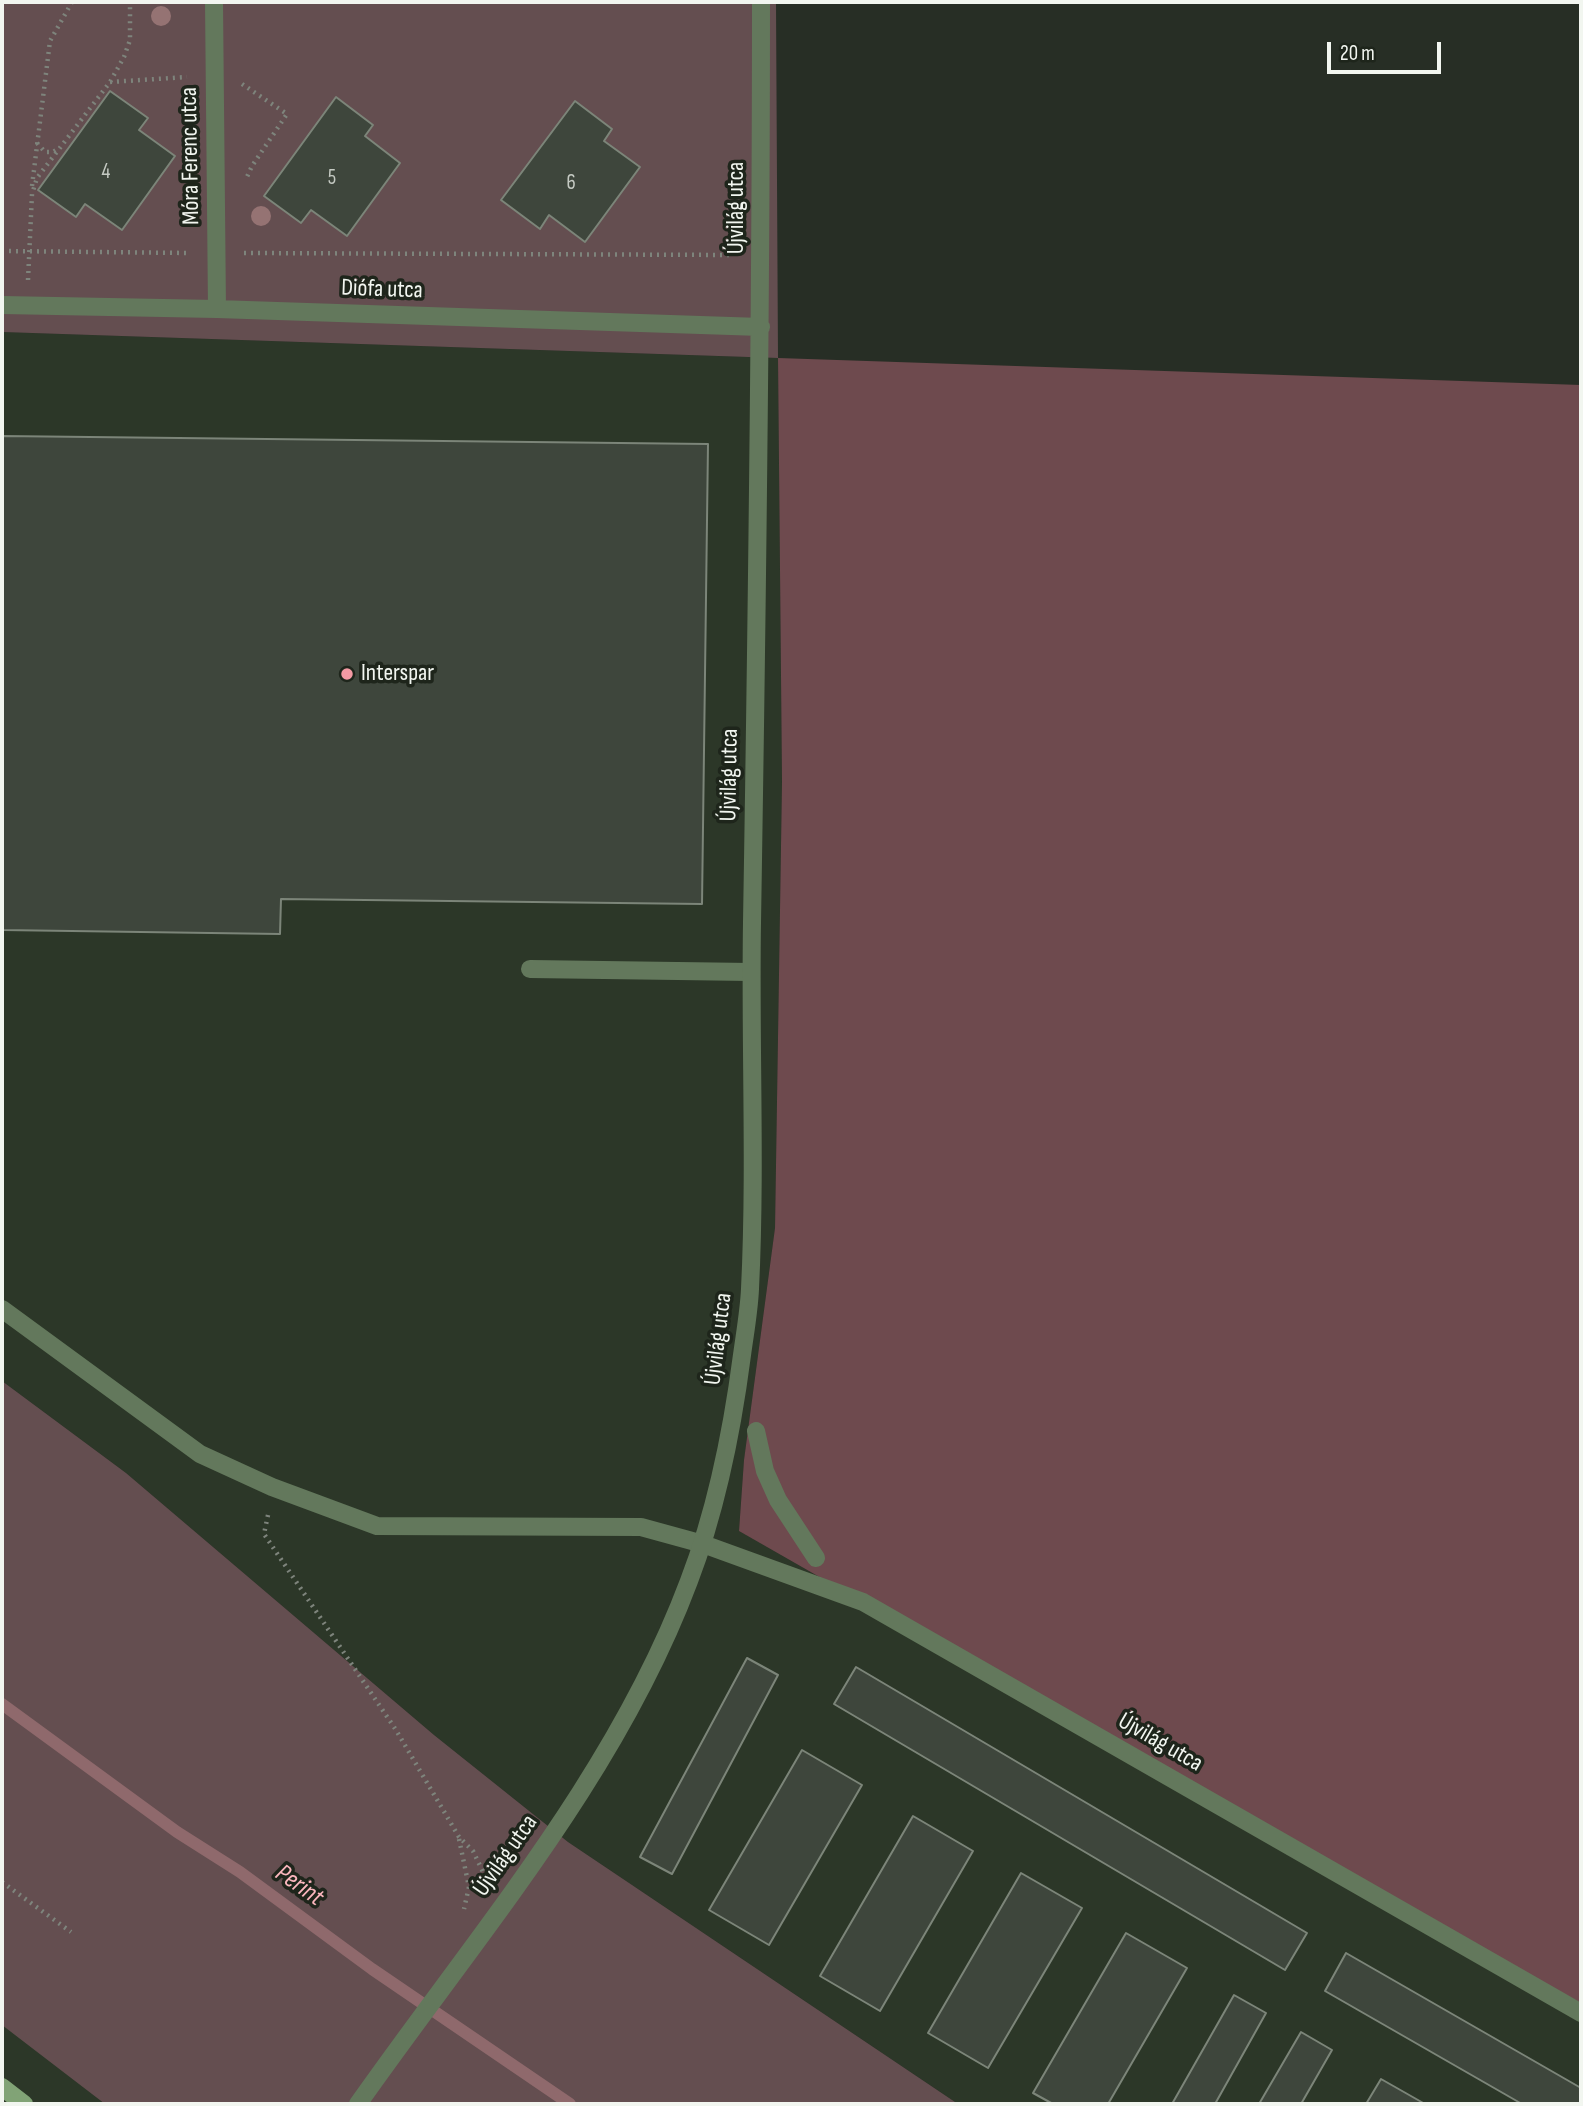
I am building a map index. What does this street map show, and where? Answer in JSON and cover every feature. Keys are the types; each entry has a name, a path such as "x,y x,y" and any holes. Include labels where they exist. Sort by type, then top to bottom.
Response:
{"street":[{"name":"Móra Ferenc utca","path":"214,2 217,309"},
{"name":"Újvilág utca","path":"358,2104 576,1799 632,1707 673,1621 702,1544 721,1477 735,1410 750,1293 751,972 761,327 761,2"},
{"name":"Diófa utca","path":"2,305 217,309 761,327"},
{"path":"530,969 751,972"},
{"path":"2,1309 200,1454 272,1487 377,1526 641,1527 702,1544"},
{"path":"756,1431 765,1471 778,1500 816,1558"},
{"name":"Újvilág utca","path":"702,1544 863,1602 1581,2013"},
{"path":"2,2087 24,2104"}],"path":[{"path":"27,306 32,194 50,41 72,2"},
{"path":"32,194 37,178 110,82 128,48 130,2"},
{"path":"110,82 188,77"},
{"path":"238,82 287,114 248,172 246,192"},
{"path":"37,142 45,152 53,152 61,146"},
{"path":"2,251 761,256"},
{"path":"264,1534 396,1730 458,1837 473,1851 489,1876"},
{"path":"458,1837 469,1887 464,1910"},
{"path":"2,1882 71,1932"}],"shaded area":[{"path":"2,2 776,2 778,358 2,332"},
{"path":"2,332 778,358 782,782 775,1228 744,1460 739,1531 1360,1886 1581,2003 1581,2104 958,2104 568,1842 434,1735 126,1473 2,1381"},
{"path":"778,358 1581,385 1581,2003 1360,1886 739,1531 744,1460 775,1228 782,782"},
{"path":"2,1381 126,1473 434,1735 568,1842 958,2104 105,2104 2,2025"},
{"path":"2,2025 16,2034 105,2104 2,2104"}],"building":[{"path":"110,91 148,118 139,130 175,156 122,230 85,204 76,217 38,190"},
{"path":"336,97 373,125 365,136 400,163 347,236 311,210 301,223 264,196"},
{"path":"575,101 612,129 604,141 640,167 585,242 549,215 540,229 501,200"},
{"path":"2,436 708,444 702,904 281,899 280,934 2,930"},
{"path":"747,1658 778,1675 672,1874 640,1857"},
{"path":"856,1667 1307,1933 1285,1970 834,1704"},
{"path":"802,1750 862,1785 769,1945 709,1910"},
{"path":"913,1816 973,1851 880,2011 820,1976"},
{"path":"1021,1873 1082,1908 988,2068 928,2033"},
{"path":"1126,1933 1187,1968 1108,2104 1053,2104 1033,2093"},
{"path":"1346,1953 1581,2088 1581,2104 1522,2104 1325,1991"},
{"path":"1234,1995 1266,2013 1215,2104 1172,2104"},
{"path":"1301,2032 1332,2050 1301,2104 1259,2104"},
{"path":"1381,2079 1425,2104 1366,2104"}],"waterway":[{"name":"Perint","path":"2,1704 177,1832 240,1872 372,1969 570,2104"}],"place":[{"name":"Interspar","path":"347,674"}]}
